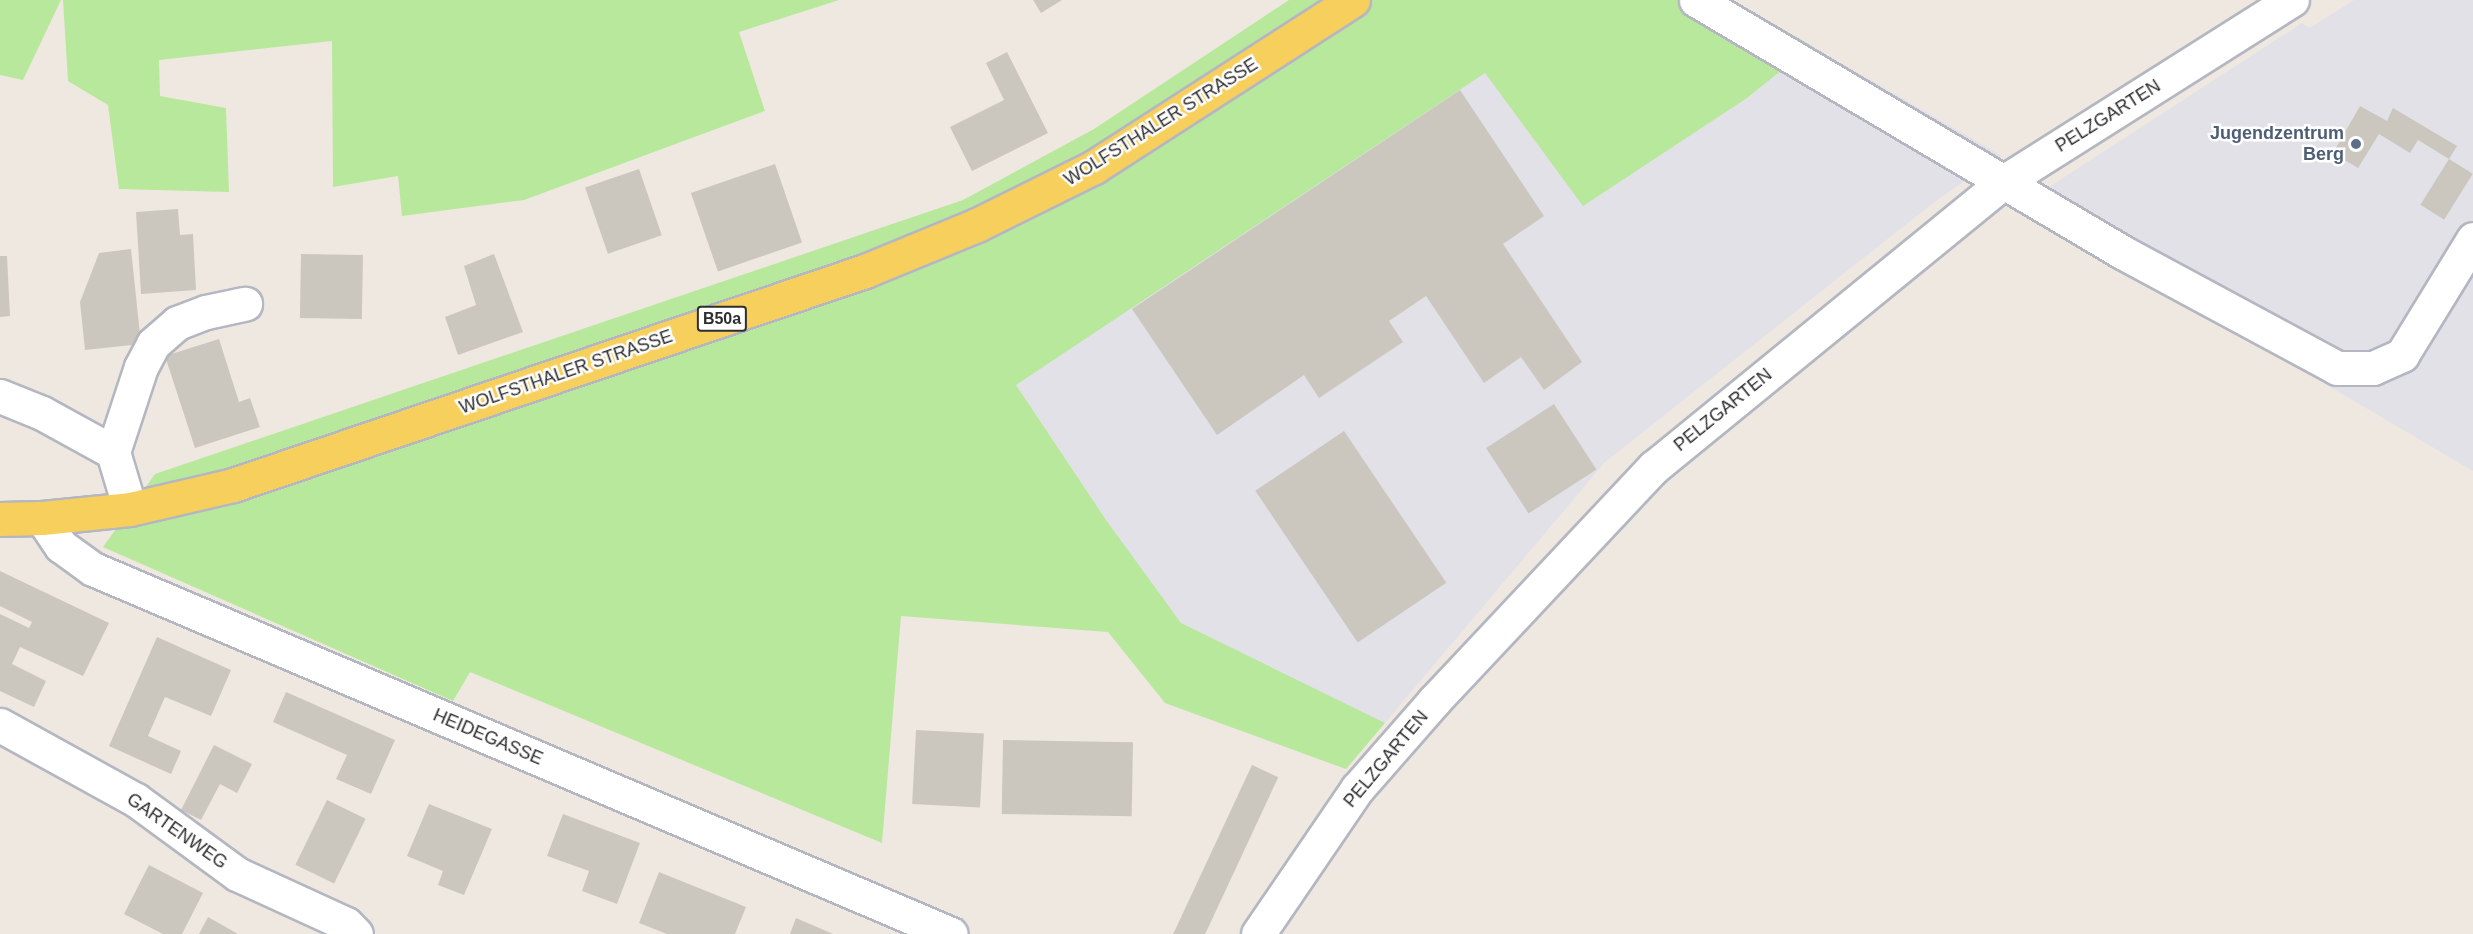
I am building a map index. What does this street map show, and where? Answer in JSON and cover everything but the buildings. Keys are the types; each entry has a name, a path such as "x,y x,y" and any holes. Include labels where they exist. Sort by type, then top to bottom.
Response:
{"main road":[{"name":"WOLFSTHALER STRASSE","path":"0,519 42,518 130,509 233,485 865,270 977,225 1094,168 1353,0"}],"street":[{"path":"1696,0 2122,252 2337,368 2373,368 2402,355 2473,239"},
{"name":"PELZGARTEN","path":"1258,934 1357,789 1434,701 1654,467 2002,183 2292,0"},
{"path":"130,509 113,452 141,367 153,344 177,323 206,312 245,304"},
{"path":"0,396 42,413 113,452"},
{"name":"HEIDEGASSE","path":"42,518 61,546 93,569 951,934"},
{"name":"GARTENWEG","path":"0,725 136,800 237,874 346,924 356,934"}],"shaded area":[{"path":"1732,0 2002,156 1937,200 1605,462 1346,769 1165,703 1024,517 977,283 1315,79"},
{"path":"2354,0 2473,0 2473,471 2021,205 2302,23 2310,28"}],"green space":[{"path":"0,0 61,0 23,80 0,75"},
{"path":"63,0 839,0 739,32 765,111 524,200 402,216 398,176 333,187 332,41 159,60 160,96 226,108 229,192 119,189 108,105 68,81"},
{"path":"1289,0 1732,0 1812,46 1747,98 1583,206 1485,73 1016,385 1106,520 1181,623 1385,723 1346,769 1165,703 1108,632 901,616 882,843 470,672 453,701 103,547 155,474 963,200 1094,129"}],"place":[{"name":"Jugendzentrum Berg","path":"2356,144"}]}
